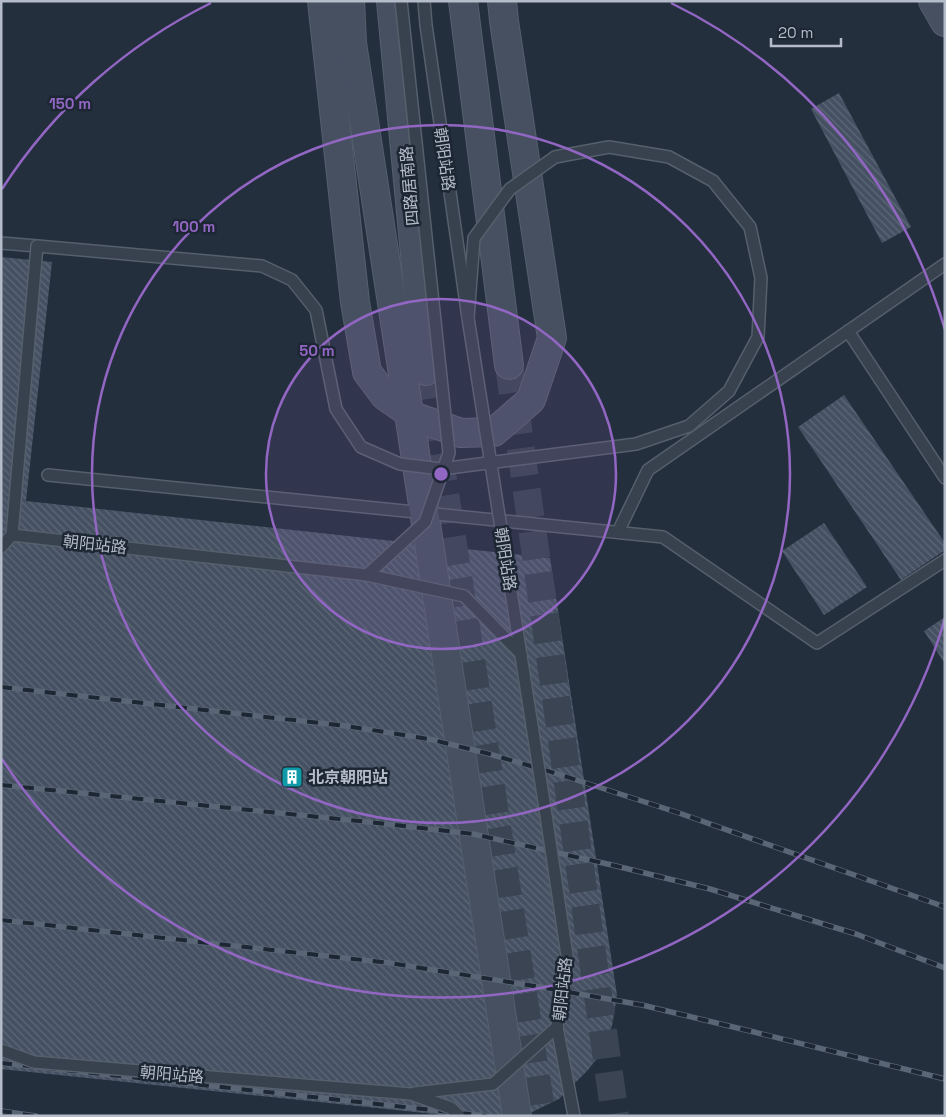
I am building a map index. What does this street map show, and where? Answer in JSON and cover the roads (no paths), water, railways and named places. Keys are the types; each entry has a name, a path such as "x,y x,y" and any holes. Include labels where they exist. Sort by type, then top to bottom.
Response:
{"street":[{"path":"322,1 355,302 367,372 385,396 415,417 461,433 494,432 531,400 552,338 502,1"},
{"path":"350,1 352,43 517,1116"},
{"name":"四路居南路","path":"391,1 426,370"},
{"path":"463,1 509,364"},
{"path":"933,1 945,22"}],"lane":[{"name":"朝阳站路","path":"5,537 367,575 425,522 449,453 401,1"},
{"name":"朝阳站路","path":"424,1 468,318 568,962 557,1027 574,1116"},
{"path":"1,243 262,266 292,280 316,310 336,409 361,447 400,464 441,469 636,444 689,426 729,391 758,337 761,278 750,227 713,181 669,157 609,147 555,157 510,189 474,238 468,318"},
{"path":"1,547 5,537 37,246"},
{"path":"618,532 648,470 945,264"},
{"path":"848,330 945,478"},
{"path":"48,475 664,537 817,644 945,560"},
{"path":"367,575 464,596 521,654"},
{"path":"411,1094 493,1084 557,1027"},
{"name":"朝阳站路","path":"1,1050 34,1062 411,1094 451,1108 459,1116"}],"tunnel":[{"path":"509,365 615,1116"},
{"path":"426,371 542,1116"}],"railway":[{"path":"1,687 346,726 429,739 558,774 679,813 945,907"},
{"path":"1,785 473,834 710,889 856,934 945,968"},
{"path":"1,920 390,963 534,986 642,1005 945,1079"},
{"path":"1,1063 487,1116"},
{"path":"1,1111 36,1116"}],"place":[{"name":"北京朝阳站","path":"292,777"}]}
